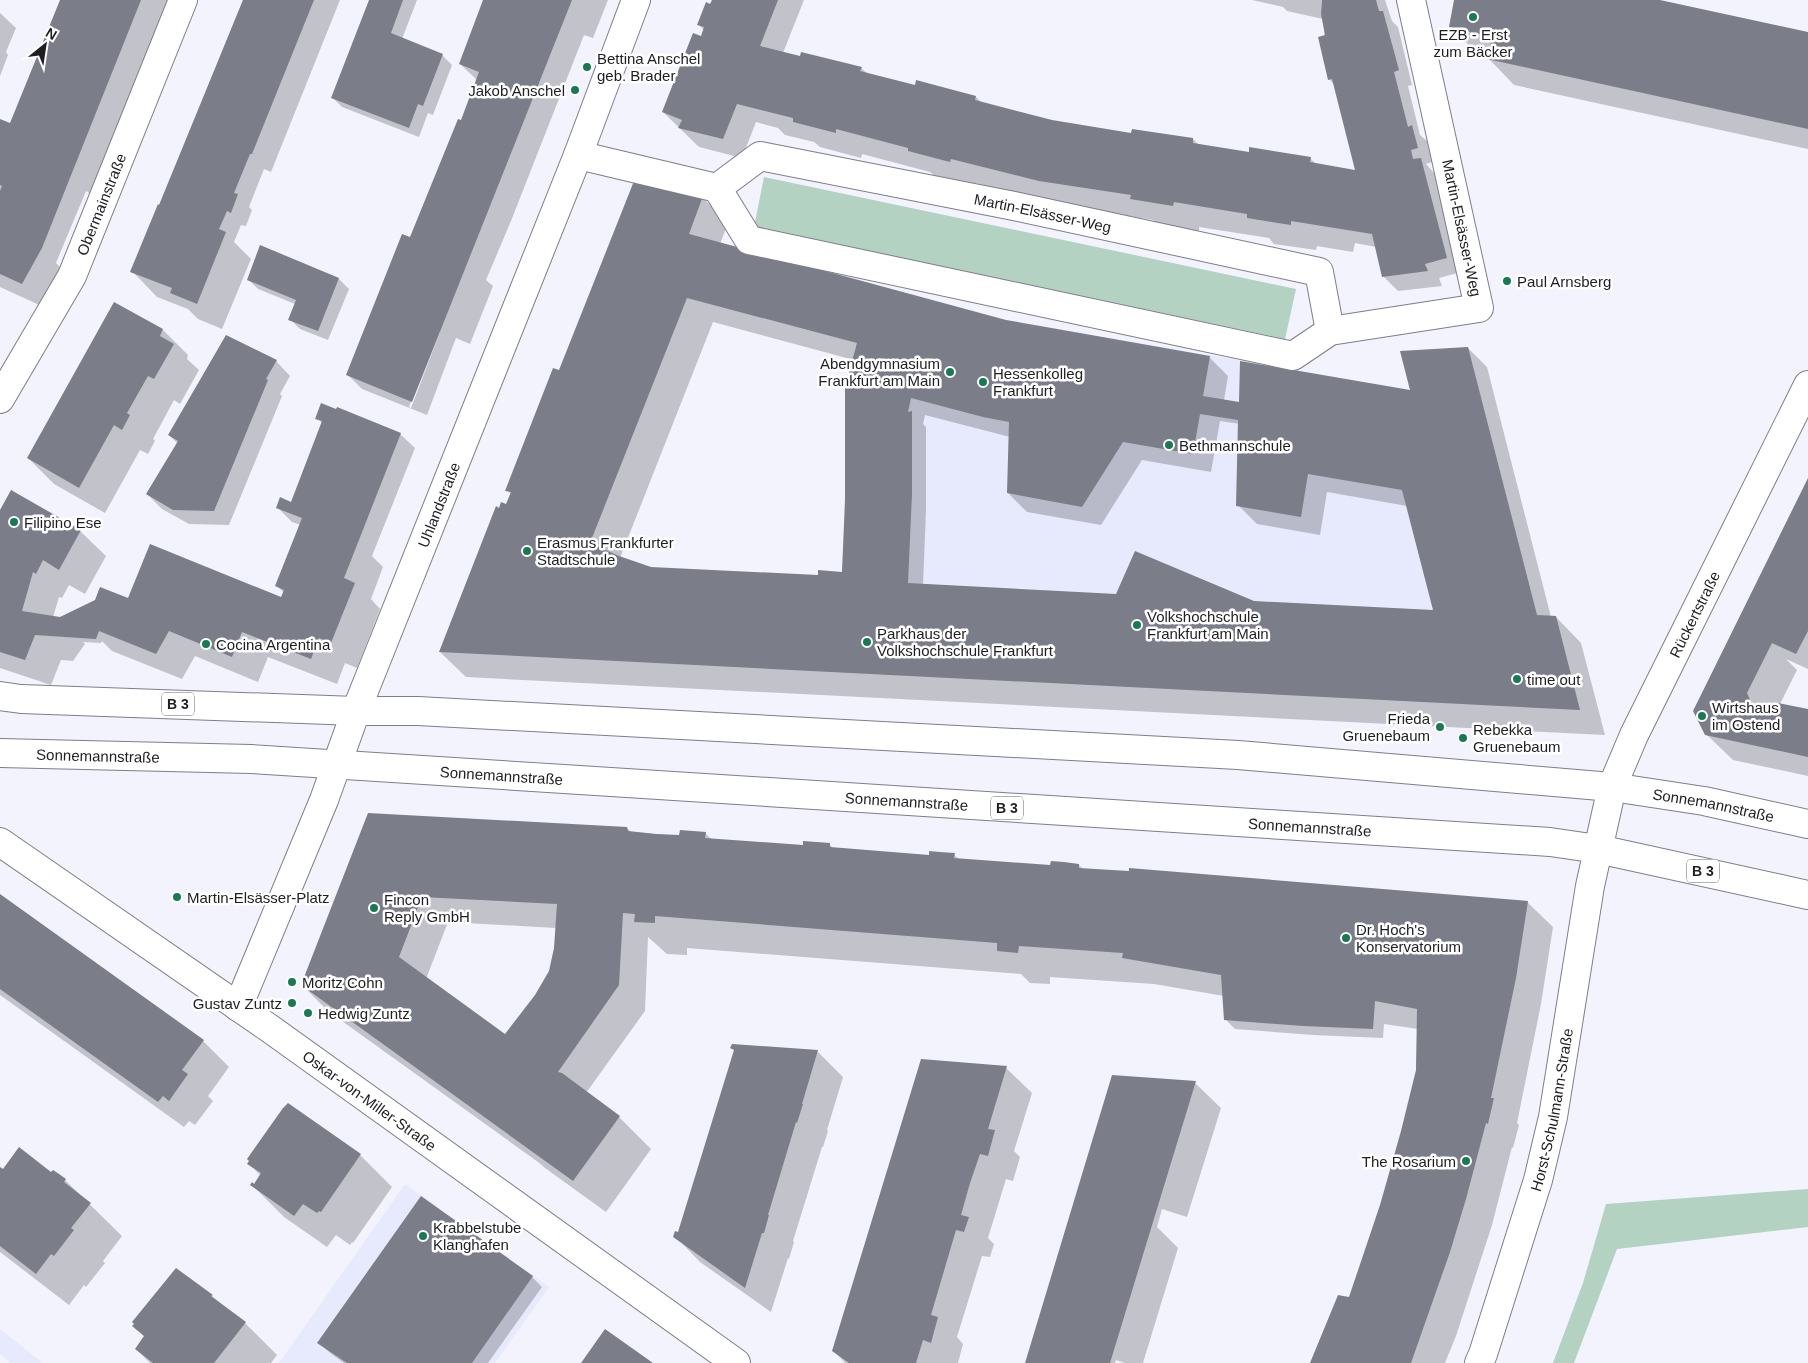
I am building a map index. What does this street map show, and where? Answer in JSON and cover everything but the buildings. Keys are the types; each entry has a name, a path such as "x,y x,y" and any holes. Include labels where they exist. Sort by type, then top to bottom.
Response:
{"street":[{"name":"Obermainstraße","path":"0,399 72,276 184,0"},
{"name":"Uhlandstraße","path":"238,1007 338,765 356,711 578,156 636,0"},
{"name":"Martin-Elsässer-Weg","path":"1330,331 1319,272 1014,206 760,156 717,188 749,240 1293,356 1330,331 1479,308 1411,0"},
{"path":"578,156 717,188"},
{"name":"Rückertstraße","path":"1598,849 1612,787 1634,735 1808,385"},
{"name":"Sonnemannstraße","path":"0,696 21,699 356,711 418,711 1238,755 1612,787 1704,801 1808,824"},
{"name":"Sonnemannstraße","path":"0,753 251,759 1550,842 1598,849 1808,895"},
{"name":"Oskar-von-Miller-Straße","path":"0,842 238,1007 736,1363"},
{"name":"Horst-Schulmann-Straße","path":"1479,1363 1540,1171 1553,1117 1590,886 1598,849"}],"shaded area":[{"name":"Bethmannschule","path":"1006,320 1410,390 1400,351 1468,347 1537,615 1556,616 1580,710 1041,682 1046,590 842,579 845,500 845,387"},
{"name":"Krabbelstube Klanghafen","path":"405,1184 549,1287 495,1363 279,1363"},
{"path":"0,1329 43,1363 11,1363 0,1354"}],"green space":[{"path":"764,177 1296,289 1285,339 754,227"},
{"path":"1808,1189 1808,1227 1617,1249 1574,1363 1553,1363 1583,1283 1606,1204"}],"place":[{"name":"EZB - Erst zum Bäcker","path":"1473,17"},
{"name":"Bettina Anschel geb. Brader","path":"587,67"},
{"name":"Jakob Anschel","path":"575,90"},
{"name":"Paul Arnsberg","path":"1507,281"},
{"name":"Abendgymnasium Frankfurt am Main","path":"950,372"},
{"name":"Hessenkolleg Frankfurt","path":"983,382"},
{"name":"Bethmannschule","path":"1169,445"},
{"name":"Filipino Ese","path":"14,522"},
{"name":"Erasmus Frankfurter Stadtschule","path":"527,551"},
{"name":"Volkshochschule Frankfurt am Main","path":"1137,625"},
{"name":"Parkhaus der Volkshochschule Frankfurt","path":"867,642"},
{"name":"Cocina Argentina","path":"206,644"},
{"name":"time out","path":"1517,679"},
{"name":"Wirtshaus im Ostend","path":"1702,716"},
{"name":"Frieda Gruenebaum","path":"1440,727"},
{"name":"Rebekka Gruenebaum","path":"1463,738"},
{"name":"Martin-Elsässer-Platz","path":"177,897"},
{"name":"Fincon Reply GmbH","path":"374,908"},
{"name":"Dr. Hoch's Konservatorium","path":"1346,938"},
{"name":"Moritz Cohn","path":"292,982"},
{"name":"Gustav Zuntz","path":"292,1003"},
{"name":"Hedwig Zuntz","path":"308,1013"},
{"name":"The Rosarium","path":"1466,1161"},
{"name":"Krabbelstube Klanghafen","path":"423,1236"}]}
